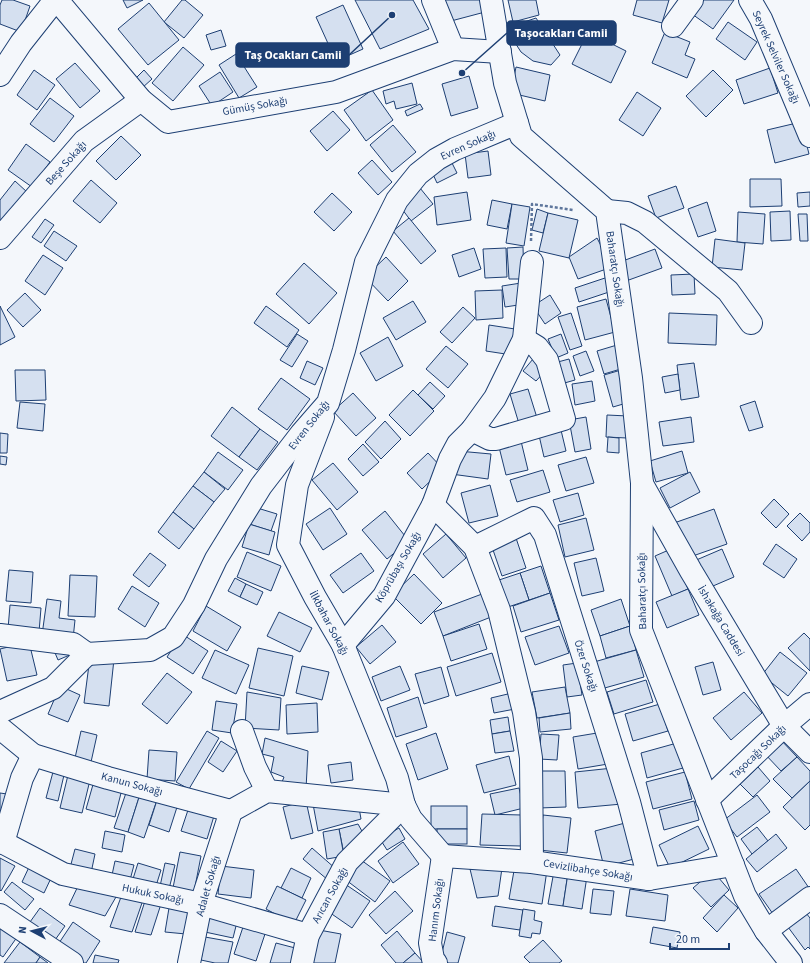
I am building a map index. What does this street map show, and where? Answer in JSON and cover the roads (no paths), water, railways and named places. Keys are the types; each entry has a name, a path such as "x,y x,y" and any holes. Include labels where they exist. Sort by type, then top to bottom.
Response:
{"street":[{"path":"0,75 20,43 56,0"},
{"name":"Gümüş Sokağı","path":"56,0 142,100 168,122 336,92 453,49 500,52"},
{"path":"433,0 453,49"},
{"path":"491,0 505,83 521,136 607,212 627,214 645,222 728,291 751,323"},
{"path":"673,26 692,0"},
{"name":"Seyrek Selviler Sokağı","path":"750,0 761,19 810,136"},
{"name":"Beşe Sokağı","path":"0,238 84,141 142,100"},
{"name":"Evren Sokağı","path":"87,654 150,650 173,637 194,605 216,559 261,486 301,434 328,403 344,350 366,262 397,200 418,174 436,159 454,149 517,124"},
{"name":"Baharatçı Sokağı","path":"607,212 631,378 642,483 641,630 745,896 766,931 791,963"},
{"path":"472,430 490,439 496,439 564,419 547,360 537,347 524,339 532,262"},
{"name":"Köprübaşı Sokağı","path":"342,645 384,596 433,505 450,459 458,444 472,430 495,398 524,339"},
{"name":"İlkbahar Sokağı","path":"328,403 297,485 288,545 342,645 397,778 404,805 411,819 443,856"},
{"name":"İshakağa Caddesi","path":"642,483 691,571 784,726 810,752"},
{"path":"433,505 476,548 499,610 524,712 531,758 532,862"},
{"name":"Özer Sokağı","path":"476,548 534,518 544,535 630,802 649,879"},
{"path":"0,635 73,644 87,654 53,688 0,712"},
{"name":"Taşocağı Sokağı","path":"708,800 784,726 810,704"},
{"path":"0,728 33,755 22,778 2,842"},
{"path":"242,731 255,767 267,790"},
{"name":"Kanun Sokağı","path":"33,755 108,778 231,811"},
{"path":"231,811 267,790 404,805"},
{"name":"Arıcan Sokağı","path":"302,963 308,935 348,862 404,805"},
{"name":"Adalet Sokağı","path":"189,963 201,904 231,811"},
{"name":"Hukuk Sokağı","path":"2,842 63,874 201,904 308,935"},
{"name":"Cevizlibahçe Sokağı","path":"443,856 532,862 649,879 732,865"},
{"name":"Hanım Sokağı","path":"436,963 433,959 430,943 443,856"},
{"path":"766,931 810,898"},
{"path":"0,915 72,963"}],"place":[{"name":"Taş Ocakları Camii","path":"392,15"},
{"name":"Taşocakları Camii","path":"462,73"}]}
